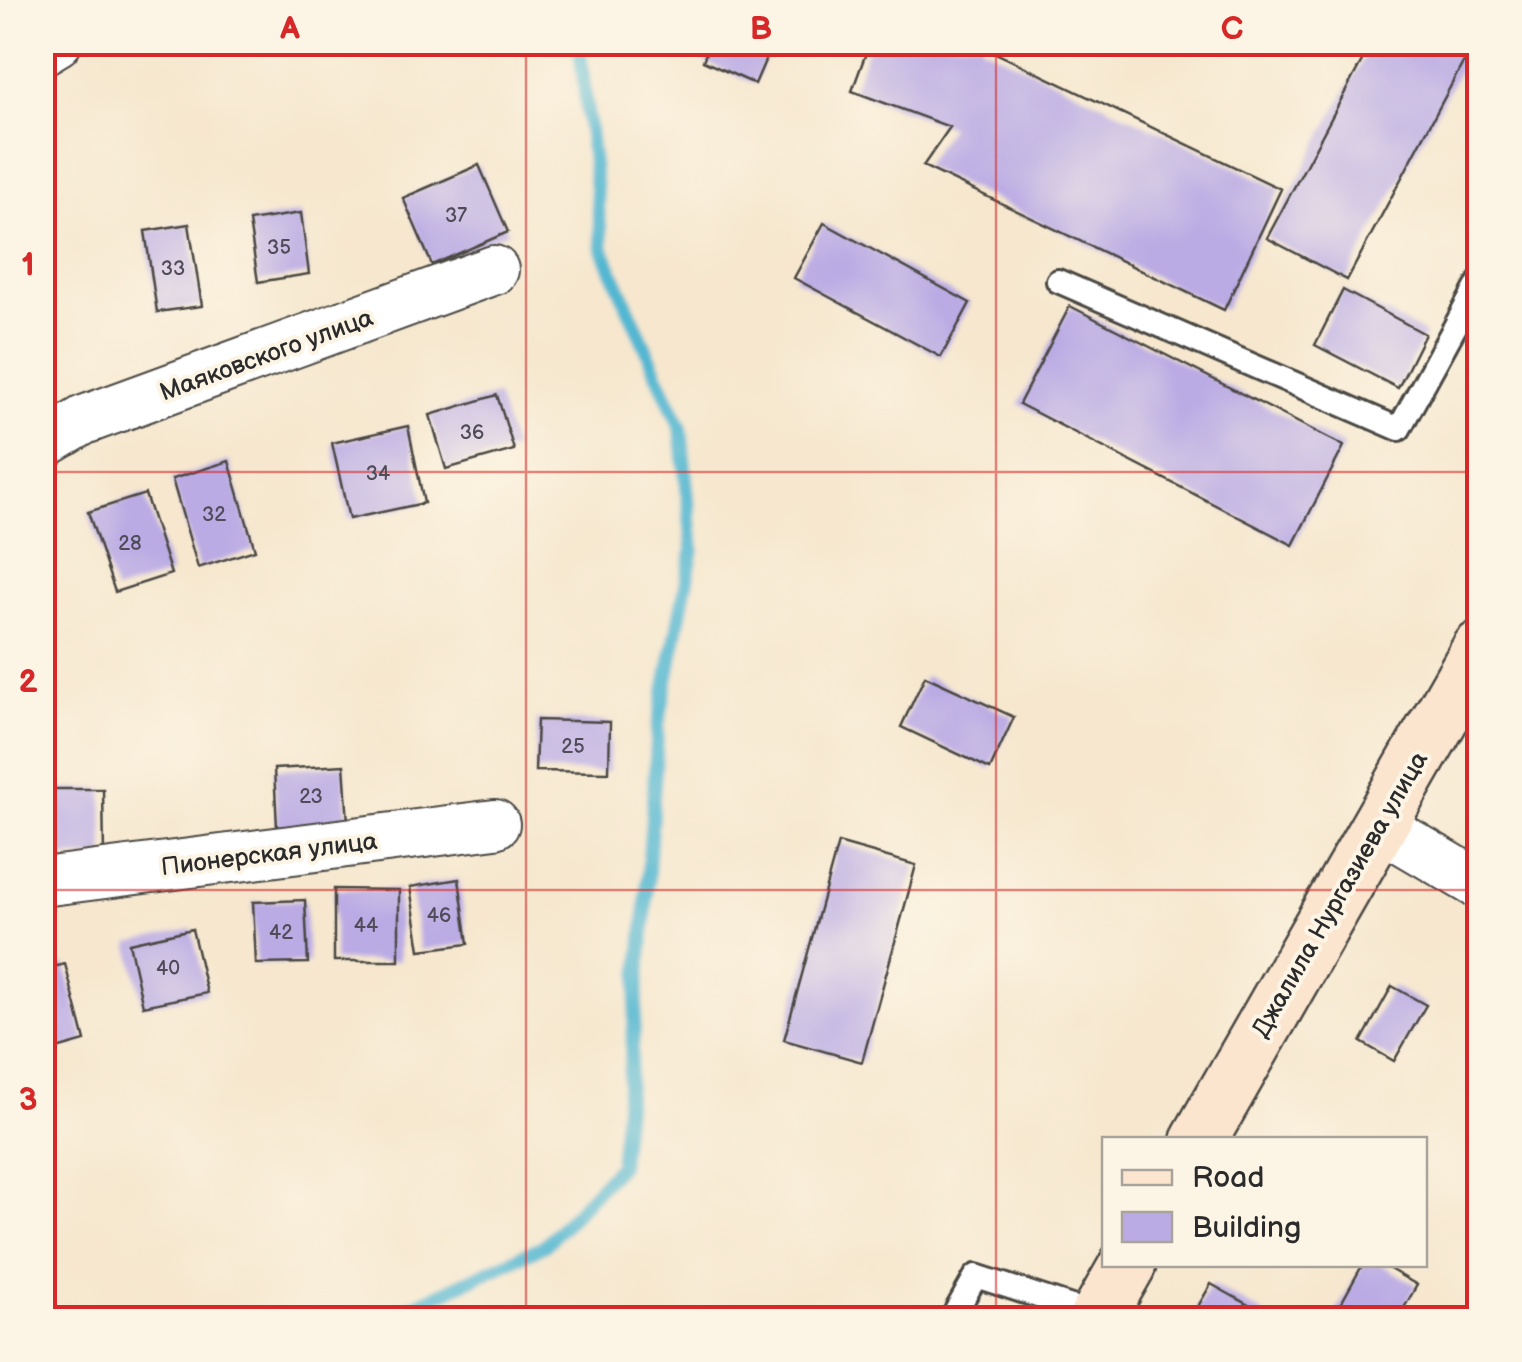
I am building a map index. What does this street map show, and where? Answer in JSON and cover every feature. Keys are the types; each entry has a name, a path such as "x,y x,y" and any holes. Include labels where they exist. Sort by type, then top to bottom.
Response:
{"street":[{"path":"42,51 58,42"},
{"name":"Маяковского улица","path":"42,445 84,420 494,270"},
{"name":"Джалила Нургазиева улица","path":"1201,1137 1480,649"},
{"name":"Пионерская улица","path":"42,882 495,824"},
{"path":"1378,825 1480,885"},
{"path":"1100,1318 1126,1267"}],"lane":[{"path":"1058,281 1399,429 1480,281"},
{"path":"951,1320 976,1276 1100,1318"}],"building":[{"path":"710,42 773,42 755,84 703,61"},
{"path":"870,42 982,42 981,46 1281,189 1224,310 923,166 950,127 852,91"},
{"path":"1372,42 1480,42 1480,72 1463,63 1347,280 1267,238"},
{"path":"479,165 508,232 432,265 403,198"},
{"path":"301,213 309,274 258,282 249,221"},
{"path":"824,223 970,303 941,357 794,278"},
{"path":"189,224 202,306 157,312 145,231"},
{"path":"1343,290 1425,334 1398,388 1315,345"},
{"path":"1070,306 1344,446 1293,545 1019,404"},
{"path":"497,395 514,450 446,469 430,415"},
{"path":"408,426 424,503 349,519 332,443"},
{"path":"229,461 255,550 198,568 172,479"},
{"path":"145,494 171,574 115,592 88,512"},
{"path":"925,676 1014,717 990,769 901,727"},
{"path":"537,720 610,722 609,772 535,771"},
{"path":"344,765 348,823 277,827 274,769"},
{"path":"42,789 103,789 104,857 42,857"},
{"path":"838,843 916,865 862,1062 784,1040"},
{"path":"459,879 468,944 420,950 410,887"},
{"path":"334,889 399,890 399,961 334,961"},
{"path":"305,900 308,963 256,964 253,902"},
{"path":"192,929 207,993 143,1006 129,943"},
{"path":"65,964 85,1041 42,1053 42,970"},
{"path":"1392,986 1426,1005 1394,1061 1361,1042"},
{"path":"1361,1267 1386,1267 1417,1285 1397,1320 1340,1320 1334,1316"},
{"path":"1211,1284 1263,1313 1260,1320 1190,1320"}],"waterway":[{"path":"383,1320 545,1245 620,1165 645,918 658,726 693,549 681,428 603,250 579,42"}]}
